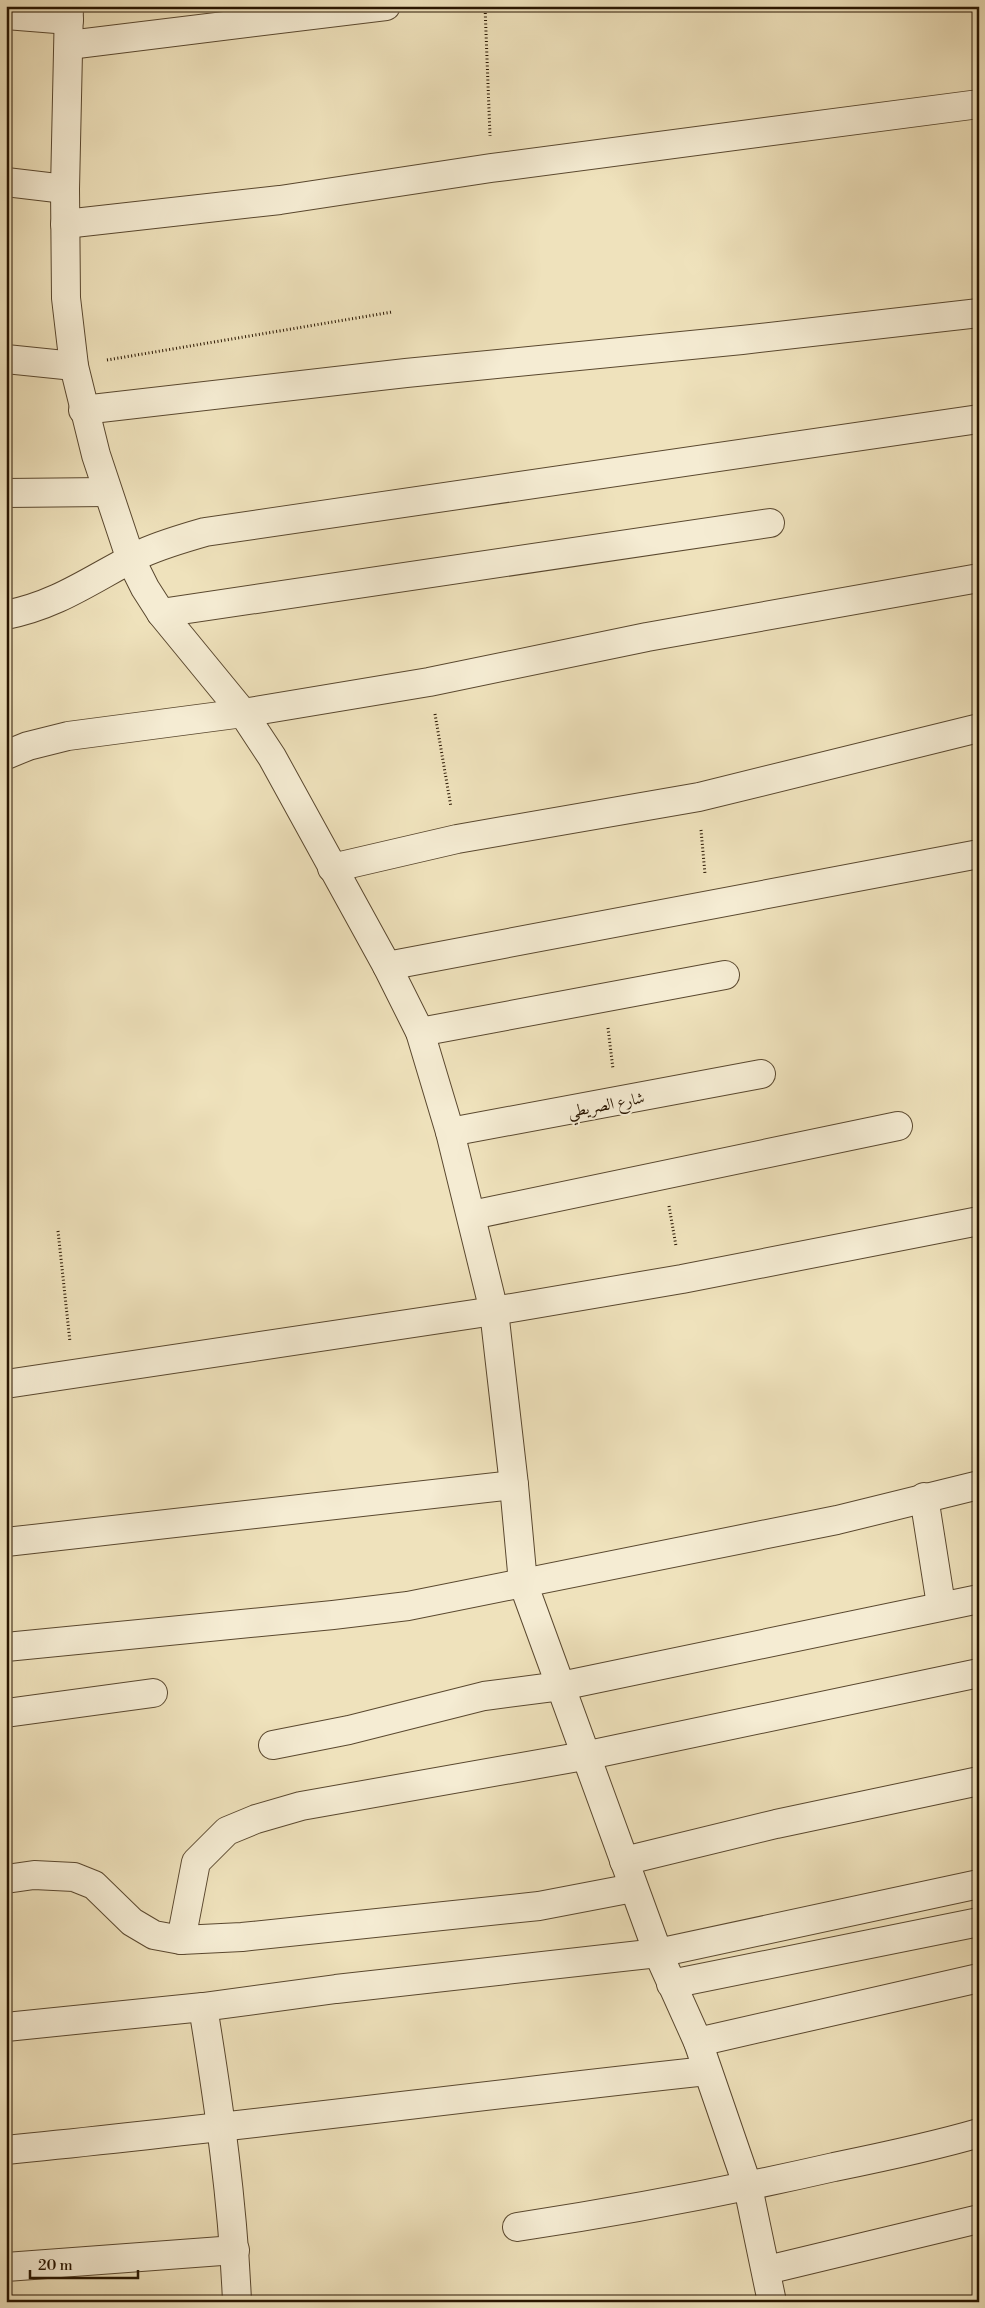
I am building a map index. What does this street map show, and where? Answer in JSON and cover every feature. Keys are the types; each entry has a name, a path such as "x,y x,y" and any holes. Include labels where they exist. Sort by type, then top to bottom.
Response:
{"street":[{"path":"6,15 69,24 386,6"},
{"path":"69,24 65,189 66,298 74,366 83,410 107,492 131,560 161,613 243,713 272,757 387,966 420,1032 450,1132 494,1311 514,1485 522,1583 658,1953 698,2042 748,2186 772,2302"},
{"path":"65,224 280,200 492,168 979,104"},
{"path":"6,182 65,189"},
{"path":"83,410 406,373 742,340 979,313"},
{"path":"6,359 74,366"},
{"path":"6,615 33,610 59,599 131,560 179,539 239,526 979,419"},
{"path":"6,494 107,492"},
{"path":"161,613 770,523"},
{"path":"6,755 28,746 68,736 243,713 429,682 647,637 979,578"},
{"path":"332,868 457,839 699,797 979,728"},
{"path":"387,966 707,907 979,854"},
{"path":"420,1032 725,975"},
{"name":"شارع الصريطي","path":"450,1132 761,1074"},
{"path":"472,1216 898,1126"},
{"path":"6,1384 494,1311 682,1279 979,1221"},
{"path":"6,1542 514,1485"},
{"path":"6,1647 408,1606 837,1520 979,1486"},
{"path":"924,1498 941,1605"},
{"path":"274,1745 349,1730 484,1696 561,1686 941,1605 979,1599"},
{"path":"181,1940 196,1862 227,1831 256,1819 301,1806 584,1756 979,1673"},
{"path":"6,1712 153,1693"},
{"path":"624,1861 776,1824 979,1781"},
{"path":"6,1879 34,1875 74,1877 94,1884 132,1922 147,1931 154,1935 181,1940 242,1937 539,1906 634,1888"},
{"path":"6,2027 203,2007 658,1953 979,1884"},
{"path":"672,1984 979,1922"},
{"path":"698,2042 979,1978"},
{"path":"203,2007 222,2129 235,2250 238,2302"},
{"path":"6,2150 222,2129 491,2094 707,2071"},
{"path":"517,2227 626,2210 748,2186 942,2144 979,2133"},
{"path":"766,2270 979,2218"},
{"path":"6,2267 235,2250"}],"path":[{"path":"485,6 492,168"},
{"path":"74,366 392,312"},
{"path":"429,682 457,839"},
{"path":"699,797 707,907"},
{"path":"605,996 616,1102"},
{"path":"664,1175 682,1279"},
{"path":"58,1231 73,1373"}]}
